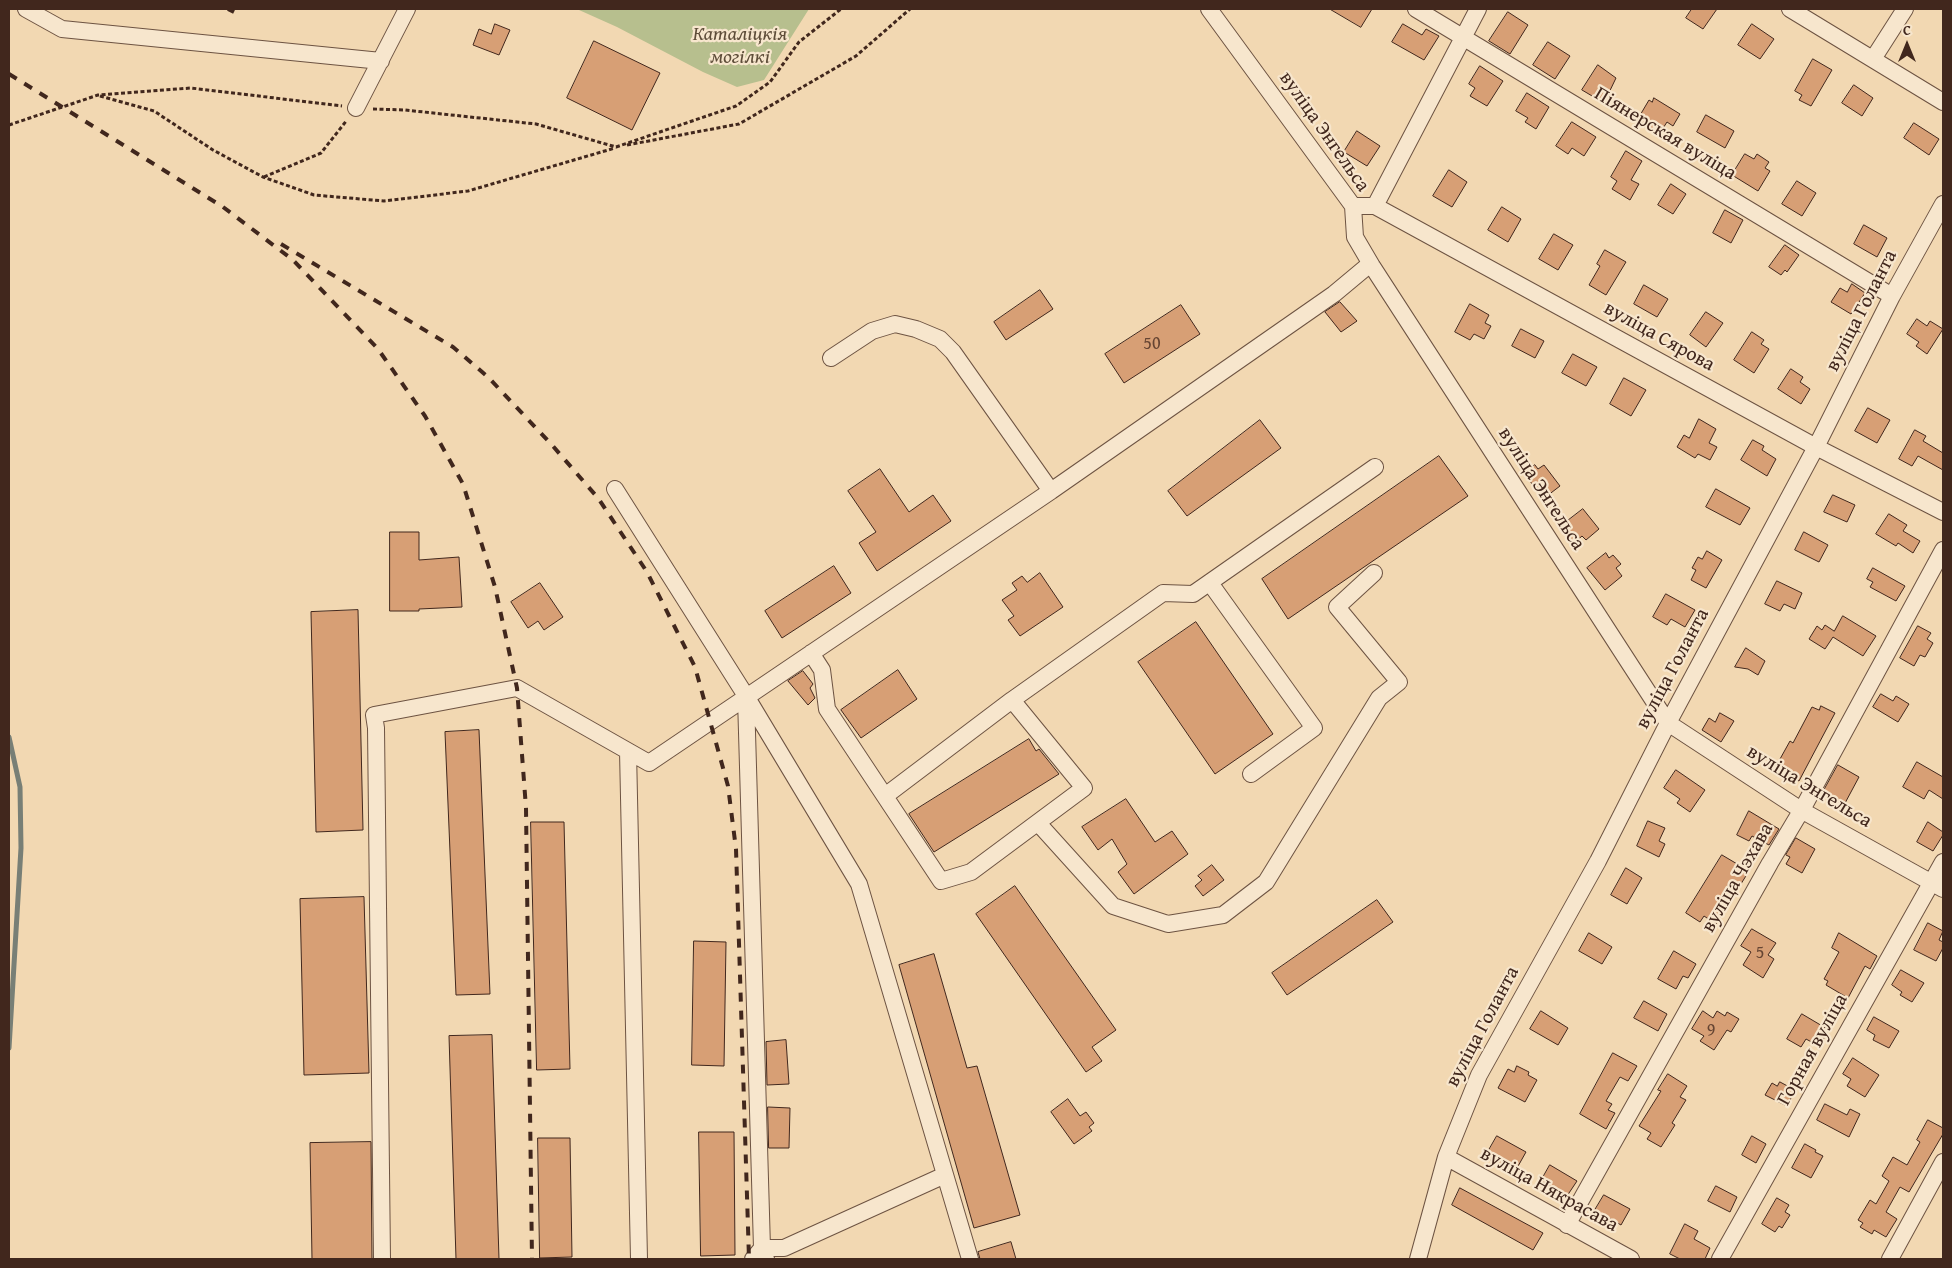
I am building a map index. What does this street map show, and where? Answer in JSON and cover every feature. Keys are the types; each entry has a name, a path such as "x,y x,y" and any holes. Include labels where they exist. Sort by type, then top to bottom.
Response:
{"street":[{"path":"26,9 62,29 381,60"},
{"path":"356,108 408,9"},
{"name":"вуліца Энгельса","path":"1209,9 1353,206 1355,237 1370,264 1668,723 1801,810 1938,886"},
{"name":"Піянерская вуліца","path":"1416,9 1464,36 1892,296"},
{"path":"1375,206 1478,9"},
{"path":"1790,9 1943,102"},
{"path":"1873,60 1904,9"},
{"name":"вуліца Голанта","path":"1418,1259 1446,1157 1479,1075 1598,861 1668,723 1816,447 1892,296 1943,204"},
{"name":"вуліца Сярова","path":"1353,206 1375,206 1816,447 1943,512"},
{"path":"382,1259 376,728 374,715 517,688 649,763 1051,491 1334,294 1370,264"},
{"path":"831,358 872,331 895,324 916,329 940,339 953,352 1051,491"},
{"path":"884,796 1012,700 1163,593 1193,594 1375,467"},
{"path":"615,489 746,696 859,884 970,1259"},
{"name":"вуліца Чэхава","path":"1567,1225 1801,810 1943,550"},
{"path":"1038,823 1113,906 1168,924 1223,915 1266,882 1378,698 1399,682 1337,607 1374,573"},
{"path":"1210,583 1314,728 1251,774"},
{"path":"811,653 822,670 827,710 941,881 971,872 1084,788 1012,700"},
{"path":"746,696 760,1256 784,1248 945,1175"},
{"path":"628,751 639,1259"},
{"name":"Горная вуліца","path":"1720,1259 1938,886 1943,862"},
{"name":"вуліца Някрасава","path":"1446,1157 1631,1259"},
{"path":"1890,1259 1943,1162"}],"path":[{"path":"98,95 154,111 213,150 264,177 314,195 384,201 468,191 616,148 736,106 770,82 800,42 841,9"},
{"path":"9,125 98,95 191,88 356,108 405,110 536,124 616,148 739,124 856,56 910,9"},
{"path":"264,177 321,153 356,108"}],"green space":[{"name":"Каталіцкія могілкі","path":"579,9 809,9 764,80 737,87 703,72"}],"building":[{"path":"1330,9 1372,9 1361,27"},
{"path":"1692,9 1717,9 1703,29 1686,18"},
{"path":"1508,12 1528,25 1510,54 1489,41"},
{"path":"495,24 510,30 499,55 473,45 479,29 491,34"},
{"path":"1403,24 1422,35 1426,29 1439,36 1424,60 1392,42"},
{"path":"1752,24 1774,39 1760,59 1738,45"},
{"path":"594,41 660,73 632,130 567,98"},
{"path":"1548,42 1570,56 1555,79 1533,65"},
{"path":"1813,59 1832,70 1811,106 1799,100 1802,95 1795,91"},
{"path":"1598,65 1616,78 1604,103 1582,90"},
{"path":"1480,66 1503,81 1487,106 1470,96 1475,88 1469,84"},
{"path":"1854,85 1873,98 1862,116 1842,103"},
{"path":"1527,93 1549,107 1536,129 1525,122 1528,118 1516,111"},
{"path":"1654,98 1680,114 1673,126 1667,122 1658,136 1636,122 1649,100 1652,102"},
{"path":"1706,115 1734,131 1725,148 1697,132"},
{"path":"1572,122 1596,137 1584,156 1572,148 1568,154 1556,146"},
{"path":"1914,123 1939,139 1929,155 1904,138"},
{"path":"1357,131 1380,146 1367,166 1344,152"},
{"path":"1626,151 1642,161 1631,180 1639,184 1630,200 1612,189 1617,181 1611,177"},
{"path":"1745,154 1754,159 1757,154 1769,162 1765,168 1770,171 1758,191 1732,175"},
{"path":"1449,170 1467,182 1452,207 1433,196"},
{"path":"1797,181 1816,193 1802,216 1782,204"},
{"path":"1671,184 1686,194 1673,214 1658,205"},
{"path":"1502,207 1521,219 1508,242 1488,230"},
{"path":"1725,210 1743,220 1731,243 1713,233"},
{"path":"1864,225 1887,238 1877,257 1854,244"},
{"path":"1554,234 1573,245 1558,270 1539,259"},
{"path":"1785,245 1799,255 1787,272 1785,270 1781,275 1769,267"},
{"path":"1605,250 1626,262 1606,295 1589,285 1600,266 1597,264"},
{"path":"1852,284 1865,293 1851,314 1831,302 1840,288 1847,292"},
{"path":"1644,285 1668,299 1657,317 1634,304"},
{"path":"1040,290 1053,309 1006,340 994,322"},
{"path":"1340,302 1357,321 1341,332 1325,312"},
{"path":"1470,304 1489,315 1485,323 1491,326 1484,339 1474,334 1470,340 1455,332"},
{"path":"1181,305 1200,334 1124,383 1105,354"},
{"path":"1706,312 1723,323 1706,347 1690,335"},
{"path":"1917,319 1927,326 1930,321 1943,329 1927,354 1916,346 1919,342 1907,334"},
{"path":"1521,329 1544,341 1535,358 1512,346"},
{"path":"1752,332 1764,340 1761,344 1769,349 1754,373 1734,360"},
{"path":"1573,354 1597,367 1586,386 1562,373"},
{"path":"1791,369 1803,377 1800,382 1810,389 1801,404 1778,389"},
{"path":"1624,378 1646,390 1631,416 1610,404"},
{"path":"1868,408 1890,420 1877,443 1855,431"},
{"path":"1699,419 1716,429 1709,443 1717,447 1710,460 1698,454 1695,458 1677,447 1684,435 1689,438"},
{"path":"1260,420 1281,448 1187,516 1168,491"},
{"path":"1915,430 1926,436 1923,441 1943,453 1943,470 1918,456 1912,466 1899,459"},
{"path":"1753,440 1764,446 1762,450 1776,459 1767,476 1741,460"},
{"path":"1439,456 1468,496 1288,619 1262,579"},
{"path":"1535,465 1538,469 1544,465 1560,486 1543,499 1524,473"},
{"path":"880,469 909,512 933,495 951,521 877,571 859,543 876,532 848,491"},
{"path":"1716,489 1750,508 1740,525 1706,507"},
{"path":"1833,495 1855,505 1847,522 1824,512"},
{"path":"1583,509 1599,529 1586,540 1582,536 1574,543 1561,526"},
{"path":"1889,514 1907,525 1903,531 1920,541 1913,553 1898,543 1896,546 1876,534"},
{"path":"390,532 419,532 419,560 459,557 462,607 419,609 419,611 390,611"},
{"path":"1804,532 1828,545 1819,562 1795,550"},
{"path":"1707,551 1722,560 1706,588 1691,580 1696,570 1692,568 1698,557 1702,559"},
{"path":"1606,553 1609,558 1613,555 1621,564 1616,568 1622,576 1605,590 1587,568"},
{"path":"834,566 851,593 782,638 765,611"},
{"path":"1873,568 1905,586 1896,601 1870,587 1873,582 1867,579"},
{"path":"1040,573 1063,607 1020,636 1008,620 1014,616 1002,600 1017,590 1012,583 1022,576 1027,582"},
{"path":"1777,581 1802,593 1795,609 1784,604 1780,611 1765,604"},
{"path":"540,583 563,617 544,630 538,621 528,628 511,602"},
{"path":"1666,594 1695,610 1685,627 1671,619 1667,625 1653,617"},
{"path":"358,610 363,830 316,832 311,612"},
{"path":"1843,616 1876,636 1863,656 1833,637 1825,649 1809,639 1817,626 1822,630 1825,625 1834,631"},
{"path":"1196,622 1273,734 1215,774 1138,662"},
{"path":"1918,626 1931,633 1927,639 1933,643 1925,657 1920,655 1914,666 1900,658"},
{"path":"1746,648 1765,661 1758,675 1748,669 1735,667"},
{"path":"898,670 917,699 861,738 841,710"},
{"path":"803,671 813,684 810,688 815,698 808,705 788,681"},
{"path":"1881,694 1893,701 1896,696 1909,704 1898,722 1873,707"},
{"path":"1821,706 1835,713 1799,781 1775,768 1790,741 1793,743 1812,707 1819,710"},
{"path":"1720,713 1734,721 1721,742 1702,730 1709,718 1715,722"},
{"path":"479,730 490,994 456,995 445,732"},
{"path":"1029,739 1036,751 1039,749 1059,774 934,852 909,814"},
{"path":"1917,762 1943,777 1943,799 1929,790 1924,799 1903,787"},
{"path":"1838,765 1859,777 1844,805 1822,794"},
{"path":"1676,770 1705,790 1690,812 1677,803 1680,799 1664,788"},
{"path":"1126,799 1155,842 1172,831 1188,854 1134,894 1118,872 1127,864 1112,839 1098,850 1082,827"},
{"path":"1749,811 1779,829 1769,845 1752,836 1749,841 1737,835"},
{"path":"1648,821 1665,828 1659,841 1665,844 1659,857 1637,846"},
{"path":"531,822 564,822 570,1069 537,1070"},
{"path":"1928,822 1943,832 1933,851 1917,842"},
{"path":"1796,838 1815,849 1802,873 1786,864 1790,857 1786,855"},
{"path":"1722,855 1749,871 1716,924 1704,916 1700,922 1686,913"},
{"path":"1212,865 1224,880 1203,896 1195,886 1202,880 1198,876"},
{"path":"1626,868 1642,878 1627,904 1611,895"},
{"path":"1015,886 1116,1030 1092,1047 1102,1061 1086,1072 976,914"},
{"path":"364,897 369,1073 304,1075 300,899"},
{"path":"1377,900 1393,922 1287,995 1272,973"},
{"path":"1928,923 1943,931 1939,940 1943,942 1943,948 1936,961 1914,950"},
{"path":"1752,929 1776,943 1768,955 1774,959 1763,978 1743,965 1751,952 1741,946"},
{"path":"1589,933 1612,947 1602,964 1579,951"},
{"path":"1839,933 1877,956 1870,969 1865,966 1848,998 1826,985 1828,981 1824,979 1839,952 1832,948"},
{"path":"694,941 726,942 724,1066 692,1065"},
{"path":"1674,951 1696,964 1688,978 1683,976 1676,989 1658,979"},
{"path":"934,954 967,1068 977,1066 1020,1215 974,1228 899,965"},
{"path":"1901,970 1924,983 1912,1002 1900,995 1902,992 1892,985"},
{"path":"1644,1001 1667,1014 1658,1031 1634,1018"},
{"path":"1541,1011 1568,1028 1558,1045 1530,1029"},
{"path":"1703,1011 1713,1018 1717,1011 1725,1016 1727,1012 1739,1019 1731,1032 1727,1030 1714,1050 1700,1041 1704,1036 1692,1029"},
{"path":"1802,1014 1829,1030 1819,1046 1806,1039 1801,1047 1787,1039"},
{"path":"1874,1017 1899,1031 1889,1048 1873,1040 1875,1035 1867,1030"},
{"path":"492,1035 499,1259 456,1259 449,1036"},
{"path":"786,1040 789,1084 767,1085 766,1042"},
{"path":"1613,1053 1637,1066 1628,1081 1620,1077 1606,1101 1612,1104 1608,1110 1615,1113 1606,1129 1580,1114"},
{"path":"1853,1058 1879,1075 1865,1097 1847,1086 1851,1079 1843,1074"},
{"path":"1517,1066 1529,1072 1528,1075 1537,1080 1525,1102 1498,1088 1508,1069 1514,1072"},
{"path":"1668,1074 1687,1086 1680,1097 1686,1100 1672,1123 1675,1125 1661,1147 1647,1139 1651,1133 1639,1126 1661,1091 1658,1090"},
{"path":"1780,1082 1795,1090 1787,1106 1765,1095 1772,1083 1777,1086"},
{"path":"1068,1099 1080,1116 1086,1112 1094,1123 1089,1127 1092,1131 1074,1144 1051,1112"},
{"path":"1825,1104 1847,1115 1850,1109 1860,1114 1849,1137 1817,1120"},
{"path":"768,1107 790,1108 789,1148 769,1148"},
{"path":"1928,1120 1943,1128 1943,1134 1909,1192 1900,1187 1886,1212 1897,1219 1886,1237 1874,1230 1872,1234 1860,1227 1863,1223 1858,1220 1870,1200 1876,1204 1889,1181 1882,1176 1893,1157 1907,1165 1920,1142 1917,1140"},
{"path":"699,1132 734,1132 735,1255 701,1256"},
{"path":"1497,1136 1526,1152 1517,1168 1508,1162 1505,1168 1485,1157"},
{"path":"1752,1136 1766,1144 1756,1163 1742,1155"},
{"path":"538,1138 570,1138 572,1257 540,1258"},
{"path":"371,1142 372,1259 312,1259 310,1143"},
{"path":"1805,1144 1823,1156 1811,1178 1792,1168"},
{"path":"1550,1165 1577,1181 1567,1196 1541,1181"},
{"path":"1716,1186 1737,1197 1730,1212 1708,1201"},
{"path":"1460,1188 1543,1233 1533,1250 1452,1205"},
{"path":"1604,1195 1630,1209 1621,1225 1595,1210"},
{"path":"1777,1198 1789,1205 1785,1212 1790,1215 1782,1228 1779,1226 1775,1232 1762,1224"},
{"path":"1685,1224 1698,1231 1694,1239 1710,1248 1705,1259 1680,1259 1670,1254"},
{"path":"1011,1242 1016,1259 980,1259 978,1252"}],"waterway":[{"path":"9,737 20,787 21,848 9,1048"}],"railway":[{"path":"228,9 234,12"},
{"path":"9,74 223,207 293,260 378,349 425,416 463,484 495,587 517,688 526,808 532,1259"},
{"path":"281,244 453,347 488,377 552,445 598,498 647,572 695,667 728,786 736,849 749,1259"}]}
